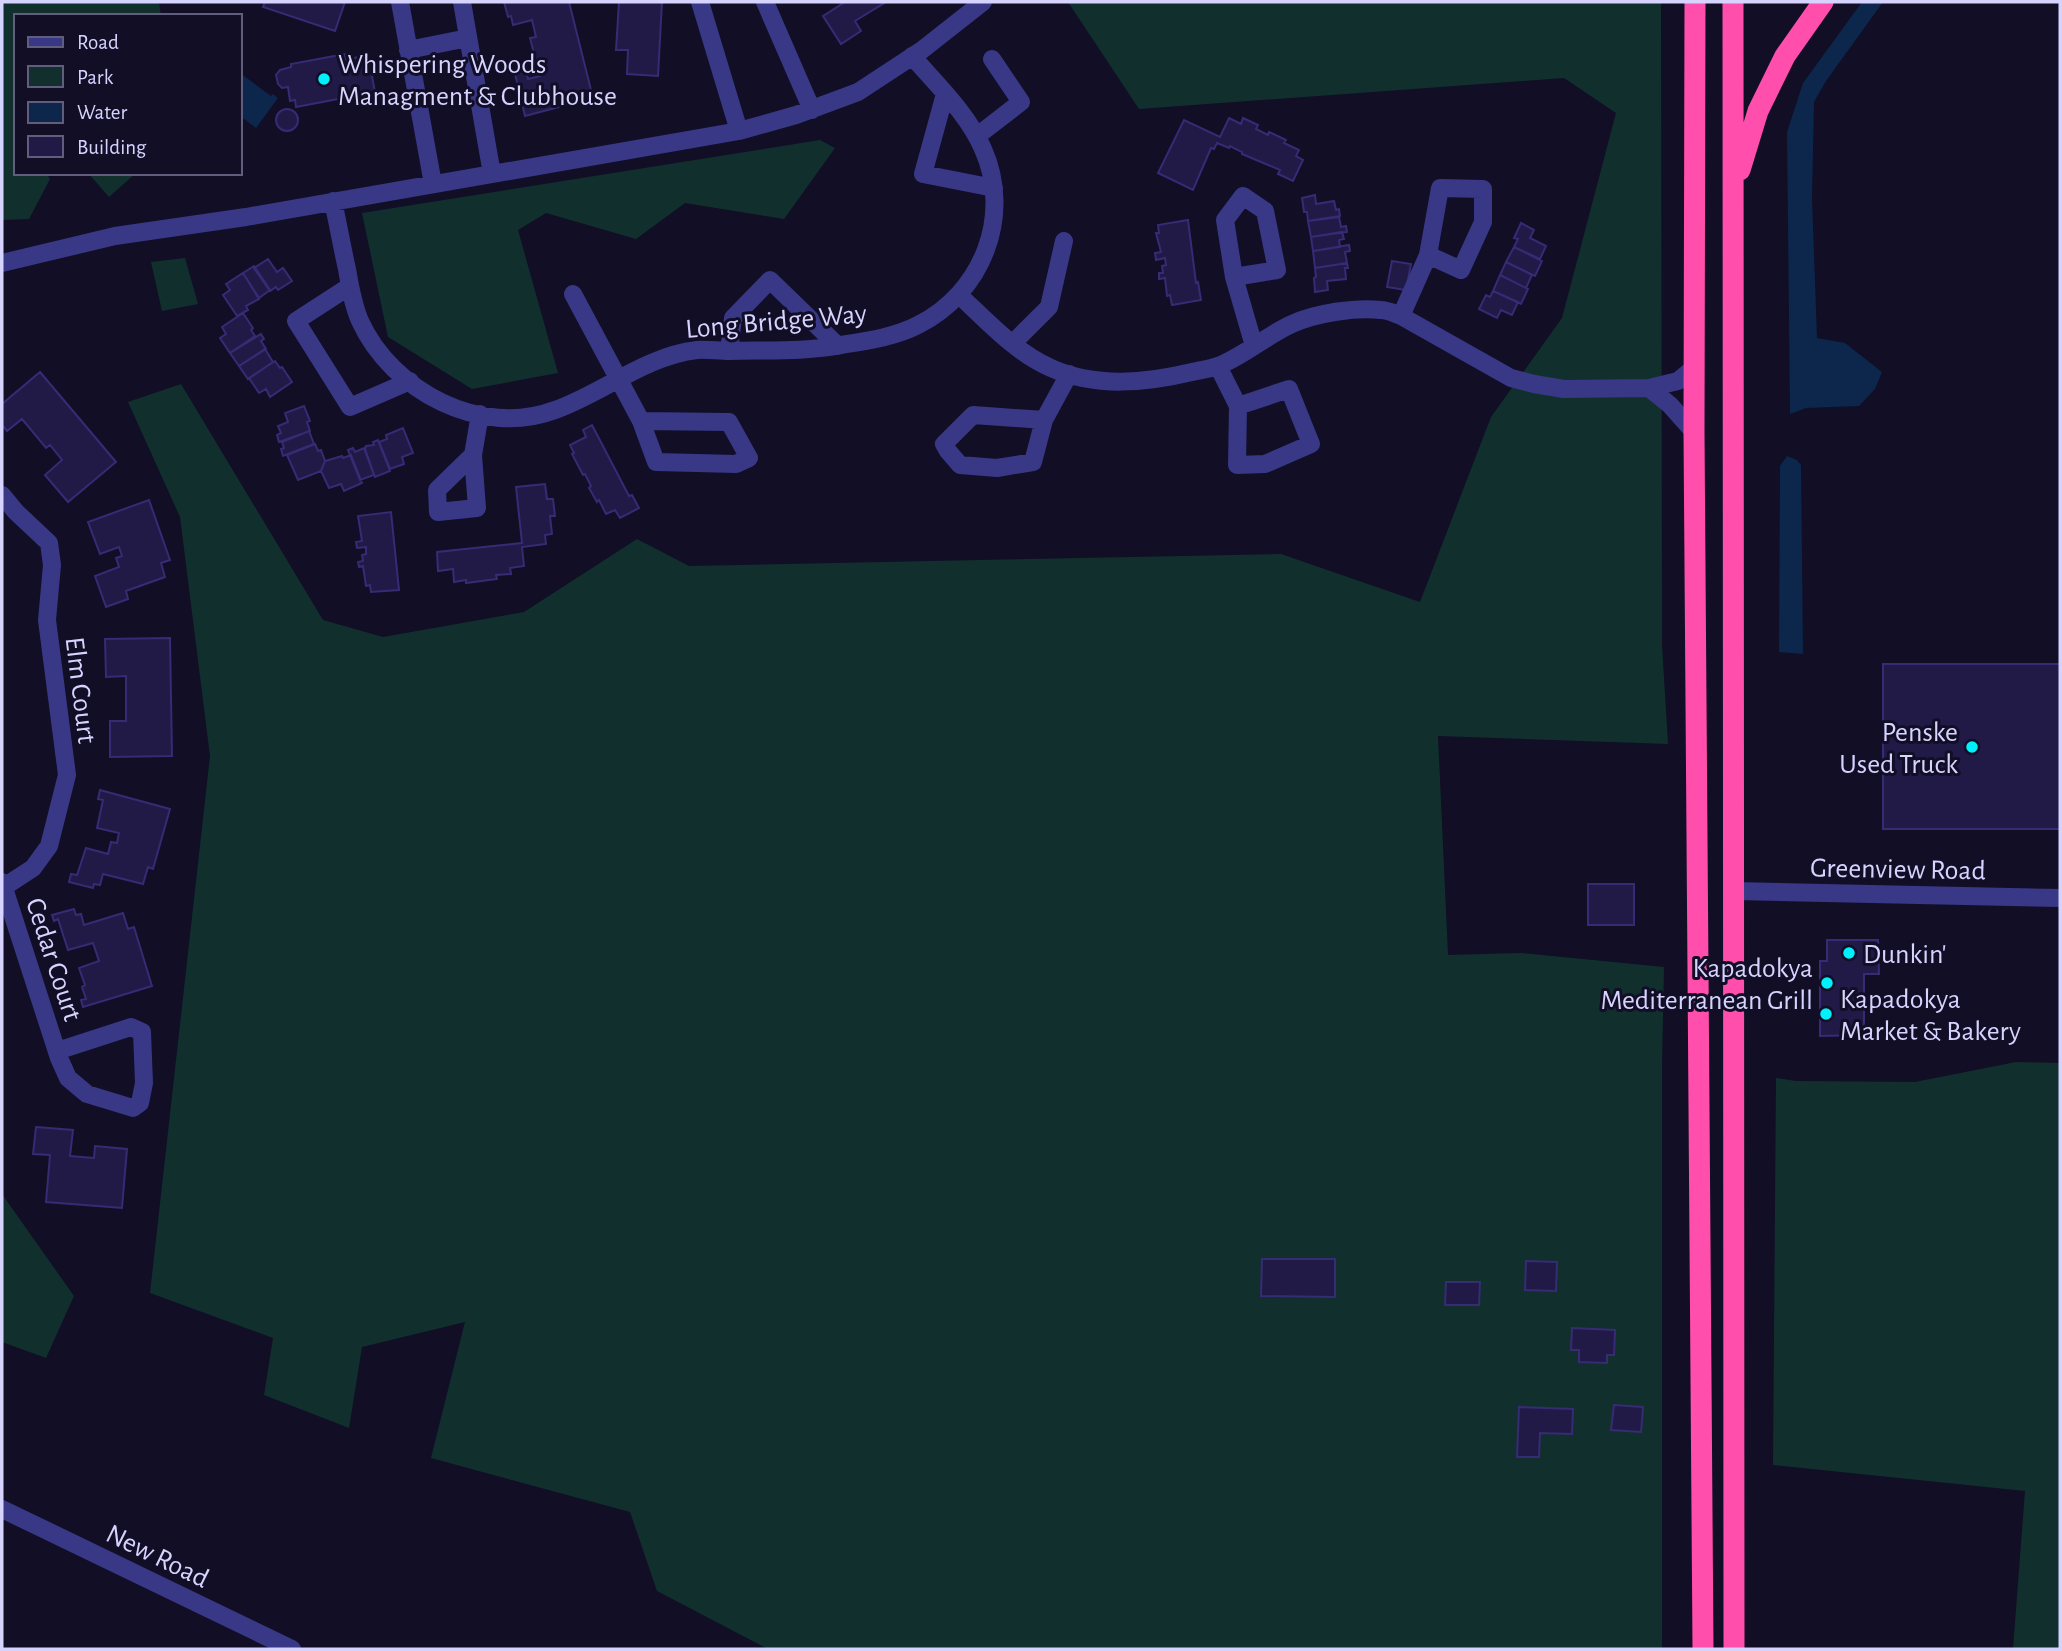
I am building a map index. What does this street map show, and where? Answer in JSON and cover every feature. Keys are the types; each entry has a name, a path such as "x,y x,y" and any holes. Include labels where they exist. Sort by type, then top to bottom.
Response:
{"highway":[{"path":"1695,2 1694,432 1703,1649"},
{"path":"1733,2 1734,1649"},
{"path":"1733,192 1758,111 1785,56 1823,2"}],"street":[{"path":"400,2 433,184"},
{"path":"462,2 492,174"},
{"path":"700,2 739,131"},
{"path":"765,2 812,110"},
{"path":"2,263 115,236 246,217 739,131 812,110 858,92 912,57 983,2"},
{"path":"408,50 468,38"},
{"name":"Long Bridge Way","path":"333,201 360,321 392,366 423,392 452,408 498,418 538,416 573,404 648,364 666,358 697,351 838,346 898,333 941,312 960,295 978,270 989,245 995,217 994,188 988,162 977,136 964,116 912,57"},
{"path":"977,136 1021,102 992,59"},
{"path":"945,94 923,174 994,188"},
{"path":"1401,316 1428,255 1440,188 1483,189 1483,222 1461,270 1428,255"},
{"path":"1013,344 1049,307 1064,241"},
{"path":"1234,277 1254,346"},
{"path":"729,351 733,318 770,279 838,346"},
{"path":"350,286 296,321 350,407 410,381"},
{"path":"573,294 641,421 656,462 736,464 749,458 729,422 641,421"},
{"path":"960,295 1013,344 1050,368 1107,382 1170,377 1218,366 1291,324 1351,310 1383,310 1401,316 1511,378 1564,389 1649,388 1678,381 1695,367"},
{"path":"1218,366 1238,406 1237,465 1265,464 1311,444 1289,389 1238,406"},
{"path":"1044,420 973,415 944,444 960,465 997,468 1033,462 1044,420 1069,374"},
{"path":"1649,388 1678,413 1694,432"},
{"path":"473,455 480,414"},
{"name":"Elm Court","path":"2,495 49,543 52,565 47,620 67,775 49,846 33,869 3,885"},
{"name":"Cedar Court","path":"3,885 57,1051 68,1078 87,1094 133,1108 140,1103 145,1083 142,1032 131,1027 57,1051"},
{"name":"Greenview Road","path":"1734,891 2060,898"},
{"name":"New Road","path":"2,1509 292,1649"}],"green space":[{"path":"2,2 159,2 161,14 14,14 14,175 47,175 50,179 29,219 2,220"},
{"path":"1068,2 1661,2 1662,645 1668,744 1438,736 1448,955 1521,953 1664,967 1662,1649 768,1649 657,1591 630,1512 431,1458 465,1322 362,1347 349,1428 264,1395 273,1338 150,1293 210,756 180,517 128,402 181,384 323,620 383,637 524,612 637,539 689,566 1281,554 1420,602 1491,417 1562,318 1616,113 1564,78 1139,109"},
{"path":"820,140 835,148 784,219 685,203 636,239 546,213 518,230 558,373 472,389 388,337 362,213"},
{"path":"90,175 134,175 109,197"},
{"path":"185,258 198,304 162,311 151,262"},
{"path":"2016,1062 2060,1063 2060,1649 2013,1649 2025,1491 1773,1465 1776,1078 1796,1081 1915,1082"},
{"path":"2,1194 74,1296 46,1358 2,1342"}],"water":[{"path":"1862,2 1883,2 1814,102 1812,198 1817,338 1845,343 1882,372 1875,389 1859,406 1806,408 1790,414 1787,132 1803,83"},
{"path":"242,74 271,96 273,94 278,98 256,128 242,118"},
{"path":"1787,456 1801,465 1803,654 1779,652 1780,466"}],"building":[{"path":"265,2 345,2 335,31 263,7"},
{"path":"504,2 569,2 593,98 525,116 515,74 526,71 528,79 540,76 530,38 536,37 532,20 513,25"},
{"path":"619,2 662,2 658,76 627,74 628,50 616,50"},
{"path":"845,2 886,2 855,21 861,31 841,44 823,16"},
{"name":"Whispering Woods Managment & Clubhouse","path":"345,54 345,60 368,55 375,92 296,107 295,100 290,101 288,87 282,88 278,84 276,75 280,70 291,67 291,64"},
{"path":"287,109 295,112 298,120 295,128 287,131 279,128 276,120 279,112"},
{"path":"1229,118 1241,124 1243,118 1258,125 1256,129 1286,140 1284,143 1299,150 1296,156 1303,160 1293,181 1278,174 1280,170 1230,146 1229,148 1217,143 1214,149 1211,148 1193,190 1158,173 1184,120 1220,137"},
{"path":"1315,195 1316,204 1334,201 1340,216 1308,221 1302,198"},
{"path":"1339,217 1341,227 1346,226 1347,232 1311,237 1308,221"},
{"path":"1188,220 1196,283 1198,282 1201,300 1172,305 1170,295 1167,296 1165,278 1159,279 1159,273 1163,273 1162,266 1166,265 1165,258 1156,260 1155,253 1161,252 1156,233 1159,233 1158,225"},
{"path":"1521,223 1534,230 1530,238 1546,246 1540,259 1514,247 1518,239 1514,238"},
{"path":"1342,232 1344,239 1339,240 1340,247 1313,251 1311,237"},
{"path":"1349,245 1350,251 1345,252 1347,263 1315,268 1313,251"},
{"path":"1514,247 1542,261 1535,276 1506,262"},
{"path":"268,259 277,272 283,268 292,281 278,290 276,287 270,291 254,268"},
{"path":"1392,261 1411,264 1406,290 1387,287"},
{"path":"1506,262 1532,275 1526,288 1500,275"},
{"path":"1347,263 1346,279 1327,281 1328,290 1315,292 1315,268"},
{"path":"254,266 270,290 259,298 243,273"},
{"path":"243,273 259,299 246,306 248,310 237,316 223,295 230,290 226,284"},
{"path":"1500,275 1528,289 1521,304 1493,291"},
{"path":"1493,291 1518,302 1512,315 1501,310 1497,318 1479,309 1486,295 1490,297"},
{"path":"243,313 255,336 230,353 220,338 226,334 222,327"},
{"path":"261,334 264,339 261,341 266,349 239,366 230,353"},
{"path":"265,349 273,362 248,379 239,366"},
{"path":"275,361 292,382 270,397 266,389 259,393 249,378"},
{"path":"40,372 116,462 68,502 45,475 62,460 50,445 46,448 22,419 7,431 2,425 2,404"},
{"path":"304,406 310,421 307,422 310,431 279,442 277,435 281,433 278,426 288,422 285,413"},
{"path":"592,425 629,496 632,495 639,508 620,518 615,510 606,514 599,500 597,502 585,474 583,475 572,454 574,453 570,445 586,437 583,430"},
{"path":"403,428 413,453 402,457 404,464 390,469 379,442 387,439 386,435"},
{"path":"309,431 314,444 283,456 282,442"},
{"path":"378,440 390,471 375,477 365,449"},
{"path":"315,444 318,451 321,450 325,461 321,471 298,480 287,455"},
{"path":"353,448 355,452 364,448 374,475 360,480 348,450"},
{"path":"351,455 362,483 344,491 341,484 329,488 321,471 325,461"},
{"path":"545,484 547,499 553,499 555,516 550,516 552,534 545,535 546,544 522,547 524,566 510,568 511,574 496,575 497,579 466,583 466,580 454,582 453,569 438,571 437,552 522,543 516,487"},
{"path":"149,500 170,560 161,563 165,577 126,591 128,599 106,607 95,576 119,567 116,558 122,556 119,547 100,554 88,522"},
{"path":"391,512 399,590 371,592 370,585 366,586 363,566 359,567 358,562 363,561 362,555 366,554 366,547 357,548 356,542 362,541 358,516"},
{"path":"170,638 172,756 110,757 110,721 126,721 126,676 106,677 105,639"},
{"name":"Penske Used Truck","path":"1883,664 2060,664 2060,829 1883,829"},
{"path":"100,790 170,809 153,869 148,867 143,884 103,874 100,885 94,884 93,888 69,882 71,874 77,875 86,848 108,854 111,842 117,843 119,833 97,828 103,800 98,799"},
{"path":"1588,884 1634,884 1634,925 1588,925"},
{"path":"74,909 76,915 81,914 84,925 123,913 128,929 134,927 152,986 83,1007 81,1000 86,999 82,987 85,985 79,968 99,961 93,943 68,950 58,919 54,921 52,915"},
{"path":"1827,940 1878,940 1879,974 1864,974 1864,1035 1820,1036 1820,961 1827,961"},
{"path":"36,1127 73,1130 70,1156 94,1158 95,1146 127,1149 122,1208 46,1202 50,1155 33,1154"},
{"path":"1262,1259 1335,1259 1335,1297 1261,1296"},
{"path":"1526,1261 1557,1262 1556,1291 1525,1290"},
{"path":"1446,1282 1480,1282 1479,1305 1445,1305"},
{"path":"1572,1328 1615,1330 1614,1355 1607,1355 1607,1363 1579,1362 1579,1350 1571,1350"},
{"path":"1614,1405 1643,1407 1641,1432 1611,1430"},
{"path":"1519,1407 1573,1409 1572,1434 1540,1433 1539,1457 1517,1457"}],"place":[{"name":"Whispering Woods Managment & Clubhouse","path":"324,79"},
{"name":"Penske Used Truck","path":"1972,747"},
{"name":"Dunkin'","path":"1849,953"},
{"name":"Kapadokya Mediterranean Grill","path":"1827,983"},
{"name":"Kapadokya Market & Bakery","path":"1826,1014"}]}
